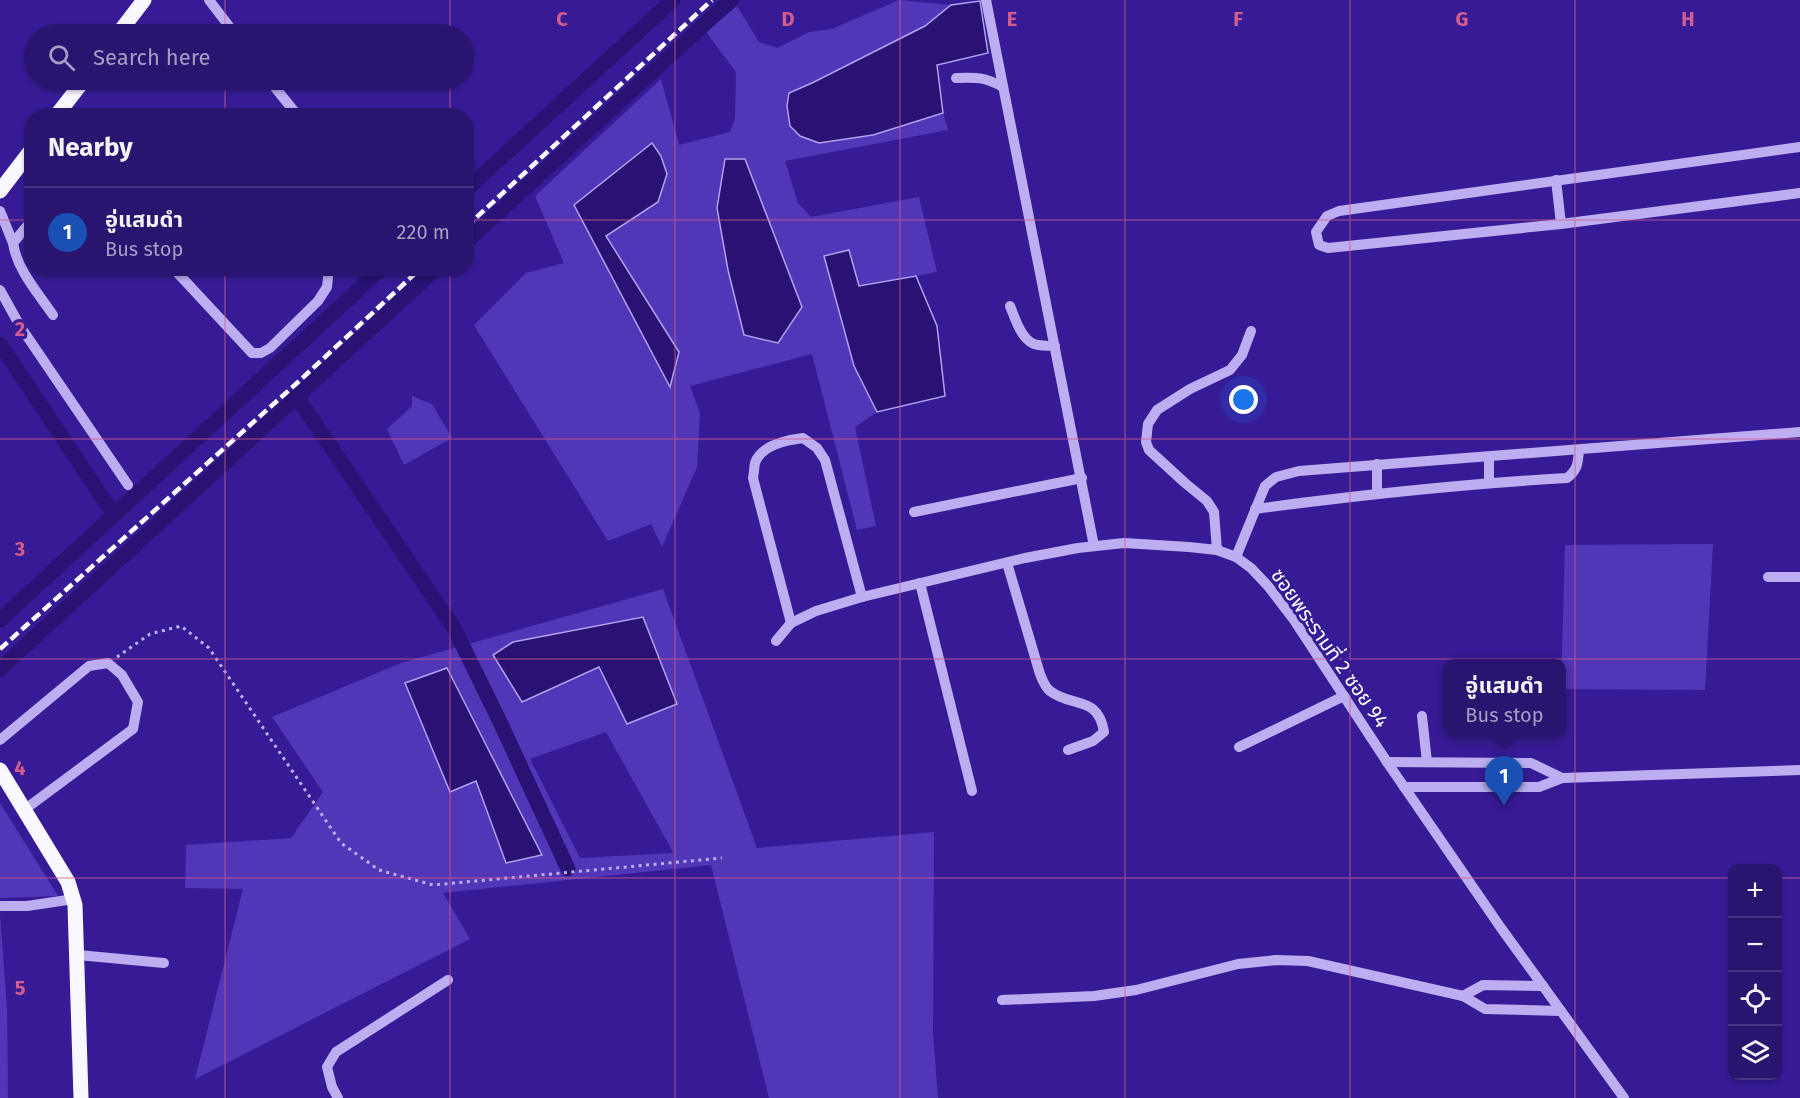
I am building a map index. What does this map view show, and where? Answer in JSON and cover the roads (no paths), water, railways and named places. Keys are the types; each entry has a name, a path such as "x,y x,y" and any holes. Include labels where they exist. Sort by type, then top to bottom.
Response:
{"main road":[{"path":"126,24 144,0"},
{"path":"62,108 76,90"},
{"path":"0,191 24,160"},
{"path":"0,770 68,882 74,899 78,955 81,1098"}],"street":[{"path":"208,0 227,24"},
{"path":"986,0 1094,546"},
{"path":"956,78 975,77 989,80 1003,87"},
{"path":"277,90 292,108"},
{"path":"1800,147 1339,211 1327,216 1316,232 1319,245 1328,248 1560,224 1800,193"},
{"path":"1556,180 1560,224"},
{"path":"0,211 13,243 15,255 24,272"},
{"path":"13,243 24,230"},
{"path":"27,276 54,315"},
{"path":"180,276 252,353 261,353 270,348 318,301 327,287 328,276"},
{"path":"0,290 20,326 128,485"},
{"path":"1010,306 1017,325 1025,336 1034,344 1054,346"},
{"path":"1217,550 1214,512 1207,501 1149,450 1146,442 1148,424 1157,410 1190,389 1230,369 1242,355 1251,331"},
{"path":"1236,557 1264,486 1276,477 1299,471 1800,432"},
{"path":"791,623 753,478 755,461 767,449 787,440 803,438 817,448 825,460 862,597"},
{"path":"1255,509 1377,493 1489,482 1568,478 1575,473 1579,450"},
{"path":"1489,457 1489,482"},
{"path":"1377,464 1377,493"},
{"path":"914,512 1082,478"},
{"name":"ซอยพระรามที่ 2 ซอย 94","path":"776,641 791,623 816,610 1007,562 1094,546 1124,543 1189,547 1217,550 1236,557 1251,568 1268,586 1294,620 1387,762 1501,928 1624,1098"},
{"path":"1007,562 1040,674 1049,690 1089,707 1099,714 1104,732 1093,741 1068,750"},
{"path":"1768,577 1800,577"},
{"path":"920,583 972,791"},
{"path":"0,740 89,666 108,663 122,675 138,702 133,729 24,810"},
{"path":"1239,747 1344,696"},
{"path":"1422,716 1427,762"},
{"path":"1387,762 1531,763 1562,778"},
{"path":"1404,787 1539,787 1562,778 1800,770"},
{"path":"0,906 27,906 74,899"},
{"path":"78,955 164,963"},
{"path":"1002,1000 1094,996 1136,990 1238,964 1276,960 1308,961 1463,996 1485,1009 1562,1011"},
{"path":"338,1098 327,1067 336,1052 448,980"},
{"path":"1463,996 1483,985 1543,986"}],"waterway":[{"path":"474,183 673,0"},
{"path":"474,235 731,0"},
{"path":"0,620 373,276"},
{"path":"0,669 428,276"},
{"path":"0,344 114,515"},
{"path":"297,397 454,628 568,869"}],"railway":[{"path":"474,220 712,0"},
{"path":"0,649 297,383 412,276"}],"place":[{"name":"อู่แสมดำ","path":"1504,806"}]}
